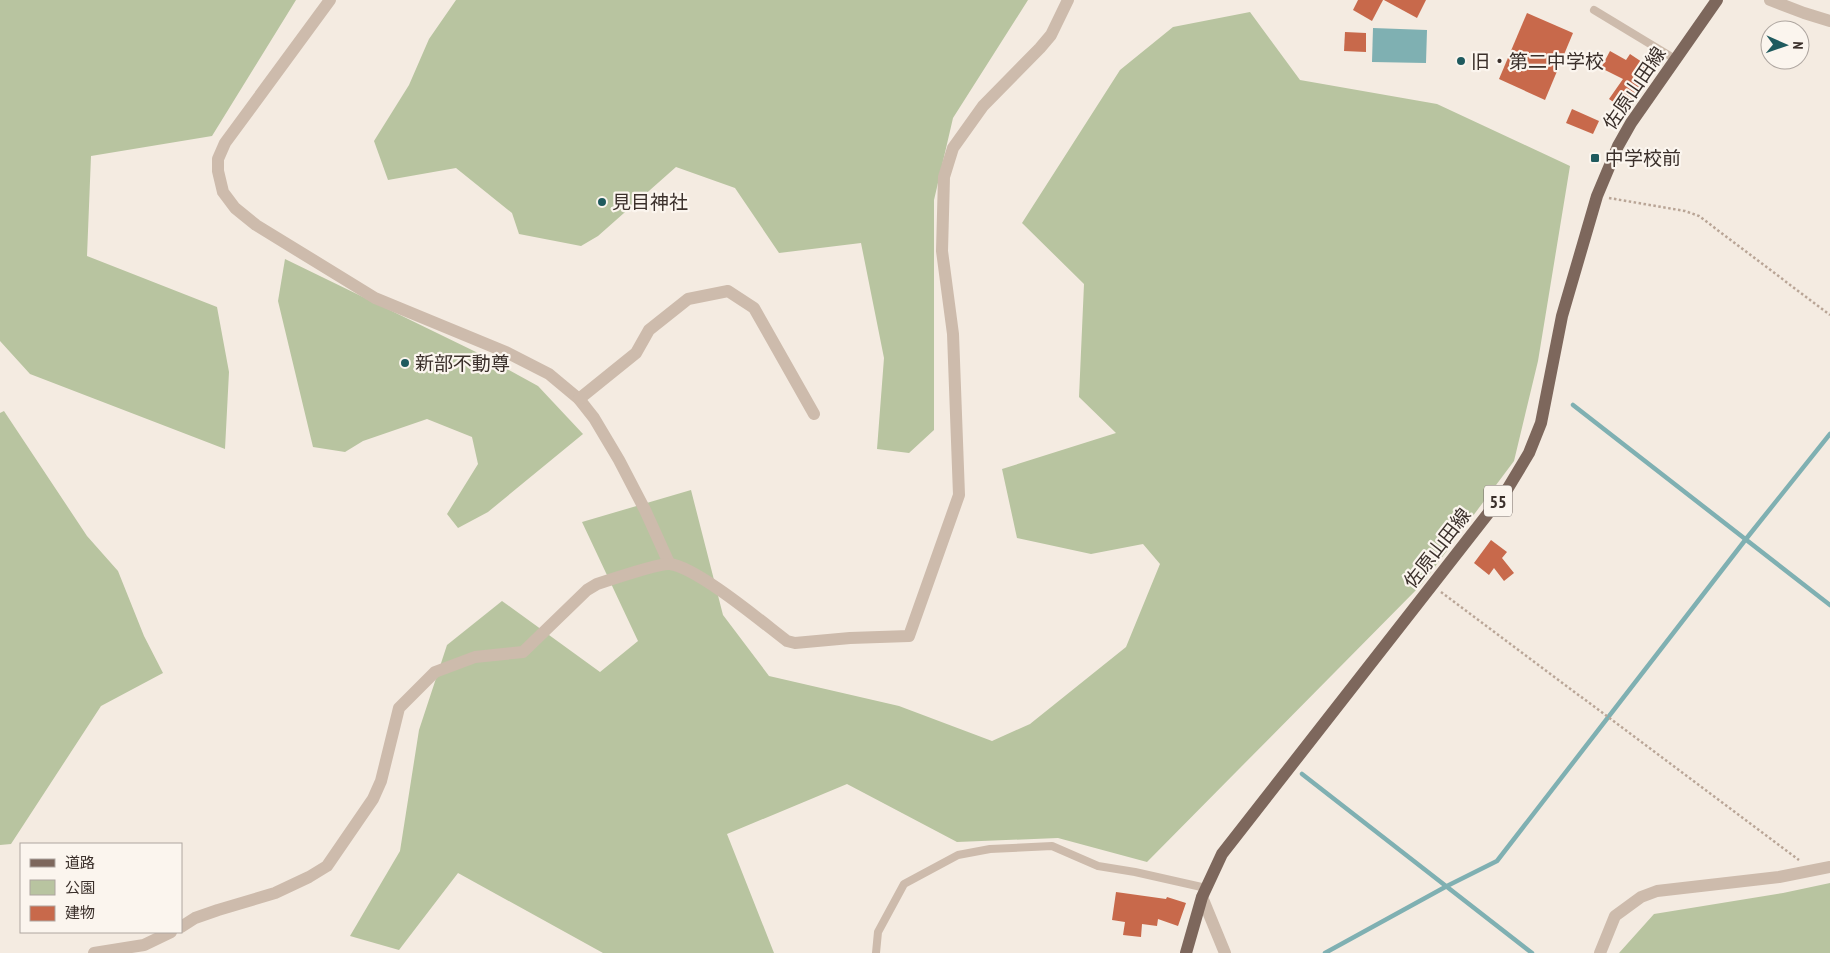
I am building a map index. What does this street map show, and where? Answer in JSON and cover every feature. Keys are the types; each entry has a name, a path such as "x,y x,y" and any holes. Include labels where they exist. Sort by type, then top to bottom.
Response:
{"main road":[{"name":"佐原山田線","path":"1186,953 1204,892 1222,854 1508,488 1529,453 1541,423 1562,316 1597,196 1618,146 1631,123 1717,0"}],"street":[{"path":"330,0 225,143 218,159 218,171 223,192 235,208 256,224 375,298 508,353 548,374 579,399 594,418 619,460 645,510 668,563"},
{"path":"182,925 195,918 274,893 309,877 327,866 373,799 381,781 399,708 435,672 475,657 523,652 587,590 596,584 668,563 687,569 787,641 795,643 850,638 909,636 959,495 953,334 942,251 944,177 953,148 983,106 1040,48 1050,35 1068,0"},
{"path":"1770,0 1830,21"},
{"path":"579,399 636,353 649,330 688,299 728,291 754,308 814,414"},
{"path":"1600,953 1615,916 1640,897 1657,891 1746,882 1830,867"},
{"path":"1204,892 1225,953"},
{"path":"94,953 144,945 169,933"}],"lane":[{"path":"1594,10 1675,59"},
{"path":"876,953 878,932 904,884 958,855 990,849 1052,846 1098,866 1135,872 1204,892"}],"path":[{"path":"1597,196 1699,216 1830,315"},
{"path":"1432,585 1813,871"}],"green space":[{"path":"0,0 296,0 212,136 91,156 87,256 217,307 229,372 225,449 30,374 0,341"},
{"path":"456,0 1028,0 953,118 934,200 934,430 909,453 877,449 884,358 861,243 779,253 735,188 676,167 598,236 581,246 519,234 512,213 456,168 388,180 374,141 409,85 429,39"},
{"path":"1250,12 1300,80 1437,104 1570,166 1538,361 1514,461 1422,584 1147,862 1058,838 957,842 847,784 727,834 774,953 603,953 458,873 399,950 350,936 400,851 419,730 447,645 502,601 600,672 638,641 582,522 691,490 723,615 769,676 899,706 992,741 1030,724 1126,647 1160,564 1143,544 1091,554 1017,538 1002,469 1116,433 1079,397 1084,284 1022,223 1120,70 1173,27"},
{"path":"285,259 476,352 538,386 583,434 488,512 458,528 447,514 478,464 472,437 427,419 363,441 345,452 313,447 278,301"},
{"path":"4,411 87,536 118,571 144,636 163,673 101,706 11,844 0,845 0,413"},
{"path":"1830,883 1830,953 1619,953 1654,914 1783,893"}],"water":[{"path":"1373,28 1427,30 1426,63 1372,62"}],"building":[{"path":"1358,0 1383,0 1372,21 1353,10"},
{"path":"1384,0 1426,0 1417,18"},
{"path":"1527,13 1573,33 1545,100 1499,79"},
{"path":"1345,32 1366,33 1366,52 1344,51"},
{"path":"1610,51 1626,60 1630,54 1648,66 1636,84 1643,88 1627,111 1609,99 1623,79 1601,68"},
{"path":"1572,109 1599,121 1593,134 1566,123"},
{"path":"1491,540 1507,552 1502,558 1514,573 1504,581 1494,568 1489,575 1474,563"},
{"path":"1116,892 1166,899 1167,897 1186,903 1178,926 1158,919 1157,926 1142,924 1141,937 1123,935 1125,922 1112,920"}],"waterway":[{"path":"1573,405 1830,605"},
{"path":"1325,953 1447,886 1497,861 1746,539 1830,434"},
{"path":"1302,774 1532,953"}],"place":[{"name":"旧・第二中学校","path":"1461,61"},
{"name":"中学校前","path":"1595,158"},
{"name":"見目神社","path":"602,202"},
{"name":"新部不動尊","path":"405,363"}]}
